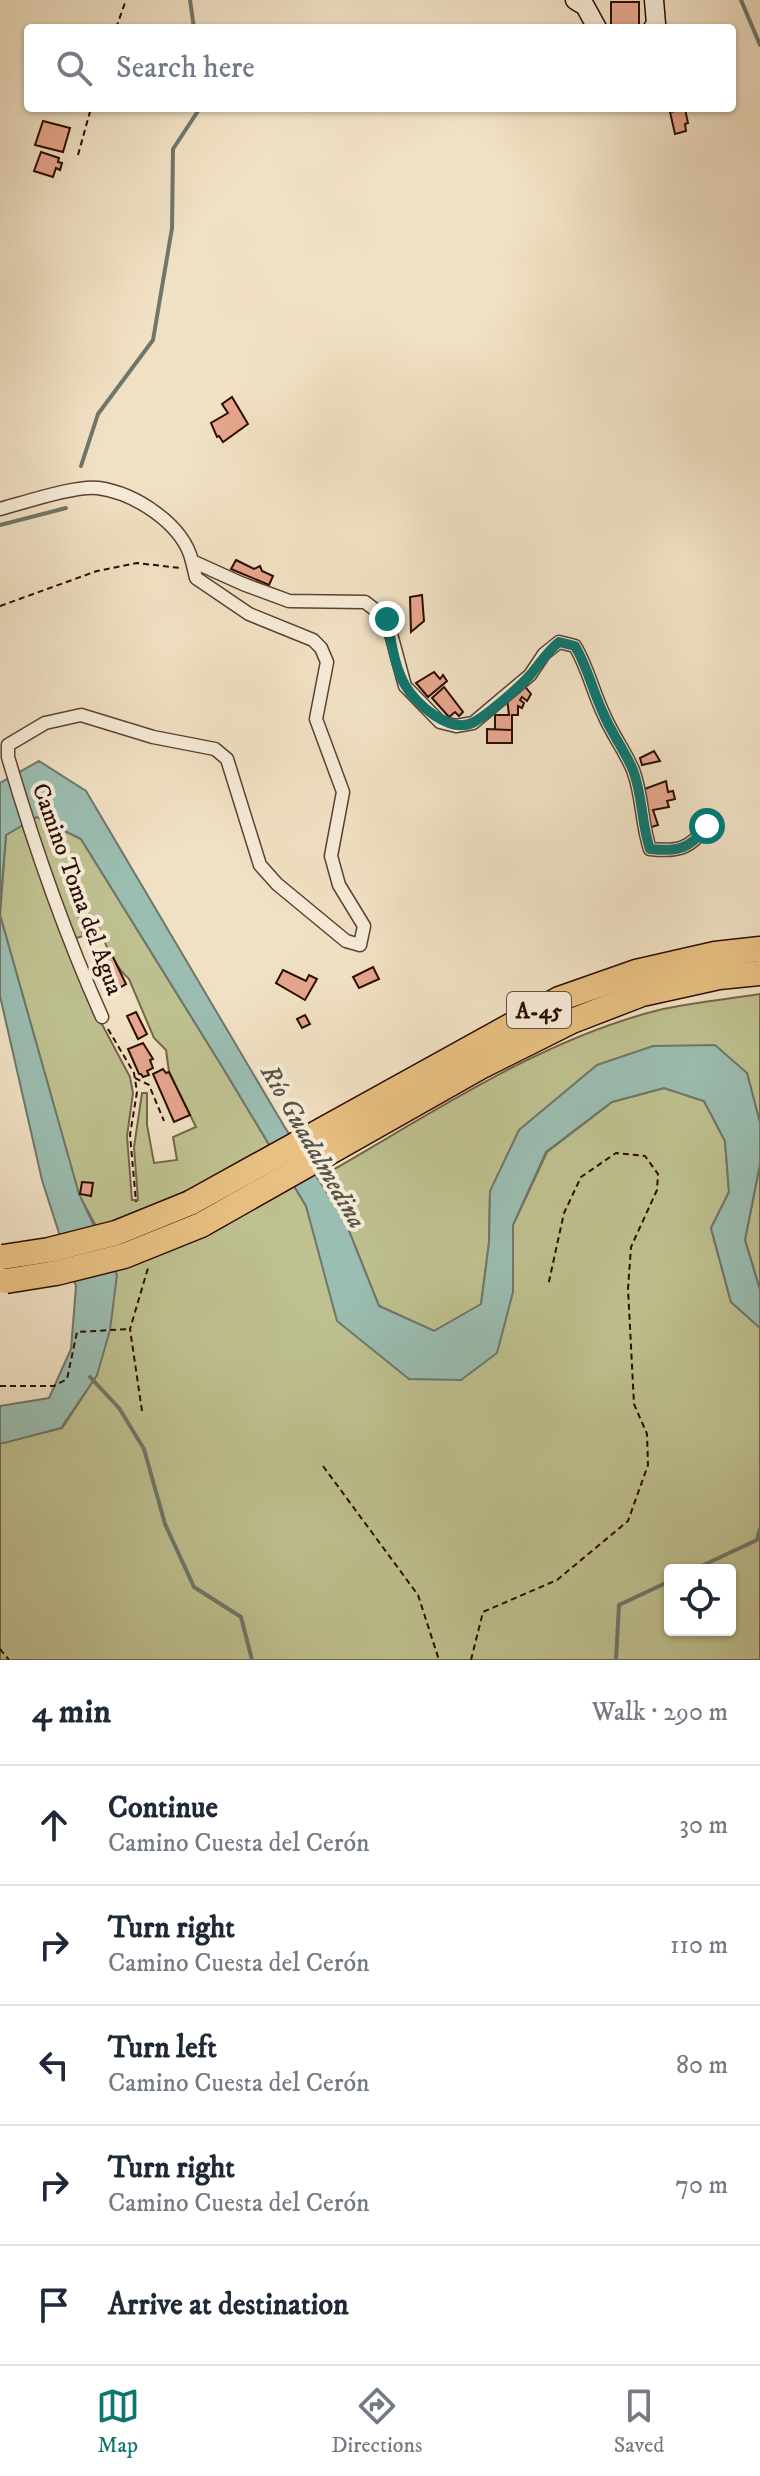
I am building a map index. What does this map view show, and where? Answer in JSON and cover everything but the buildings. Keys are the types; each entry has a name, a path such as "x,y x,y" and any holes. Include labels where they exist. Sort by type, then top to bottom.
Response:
{"highway":[{"name":"A-45","path":"245,1187 337,1120 559,999 636,972 715,954 760,949"},
{"name":"A-45","path":"3,1281 56,1273 124,1256 245,1187 349,1142 480,1067 572,1021 642,994 719,977 760,973"},
{"name":"A-45","path":"2,1257 49,1250 196,1214"}],"street":[{"path":"575,0 585,6 595,24"},
{"path":"654,0 656,24"},
{"path":"0,509 96,487 132,499 168,522 188,546 192,561 243,584 289,601 365,602 387,619 405,686 440,722 456,726 473,723 530,675 544,654 559,642 575,646 604,716 633,771 641,799 642,827 650,849 668,851 689,846 707,826"},
{"name":"Camino Toma del Agua","path":"102,1017 68,941 37,856 8,757 8,745 45,723 81,715 153,737 215,749 227,759 260,865 277,884 346,941 360,945 364,926 339,885 331,856 343,792 316,719 327,662 321,648 313,640 249,614 196,578 192,561"}],"path":[{"path":"117,24 126,0"},
{"path":"78,155 90,112"},
{"path":"0,606 97,571 137,563 182,568 192,561"},
{"name":"Camino Toma del Agua","path":"102,1017 134,1078 149,1085 164,1121"},
{"path":"471,1660 483,1612 557,1580 628,1521 648,1465 647,1434 634,1404 628,1289 631,1247 657,1190 658,1174 645,1156 616,1153 581,1177 564,1213 548,1286"},
{"path":"0,1386 54,1386 67,1379 77,1332 130,1329 142,1411"},
{"path":"323,1466 418,1595 439,1660"},
{"path":"0,1649 9,1660"}],"green space":[{"path":"37,817 81,839 306,1206 322,1258 409,1379 513,1292 513,1225 547,1152 612,1102 664,1088 704,1101 725,1141 729,1192 711,1228 731,1302 760,1328 760,1660 0,1660 0,1443 62,1428 97,1375 97,1228 79,1195 0,915 6,835 22,825 67,947 95,1011 130,1077 133,1093 127,1136 132,1200 138,1200 134,1147 142,1093 147,1093 147,1125 154,1163 177,1160 173,1137 196,1127 169,1072 166,1050 154,1038 129,979 113,959 96,920 79,918 83,936 73,939 32,820"},
{"path":"760,994 760,1123 747,1073 653,1046 490,1191 489,1243 481,1305 434,1331 379,1306 345,1221 317,1179 485,1082 572,1040 617,1022 663,1009"},
{"path":"760,1164 760,1290 745,1240"}],"water":[{"path":"39,761 86,791 284,1126 345,1221 379,1306 434,1331 481,1304 489,1243 490,1191 519,1130 597,1065 653,1046 715,1045 747,1073 760,1123 760,1164 745,1240 760,1290 760,1328 731,1302 711,1228 729,1192 725,1141 704,1101 664,1088 612,1102 546,1152 513,1225 513,1292 497,1353 461,1380 409,1379 337,1321 306,1206 81,839 37,817 6,835 0,908 0,783"},
{"path":"0,915 79,1194 117,1275 110,1330 97,1375 61,1428 4,1443 0,1443 0,1406 49,1398 71,1349 76,1286 42,1180 0,996"}],"waterway":[{"path":"190,0 193,24"},
{"path":"741,0 760,45"},
{"path":"81,466 98,414 153,340 172,228 173,149 197,112"},
{"path":"0,525 66,508"},
{"path":"90,1377 119,1408 144,1449 165,1524 194,1587 241,1617 252,1660"},
{"path":"706,1564 757,1540 760,1529"},
{"path":"616,1660 619,1605 664,1584"}],"route":[{"path":"387,619 405,686 440,722 456,726 473,723 530,675 544,654 559,642 575,646 604,716 633,771 641,799 642,827 650,849 668,851 689,846 707,826"}],"water label":[{"name":"Río Guadalmedina","path":"314,1146"}]}
